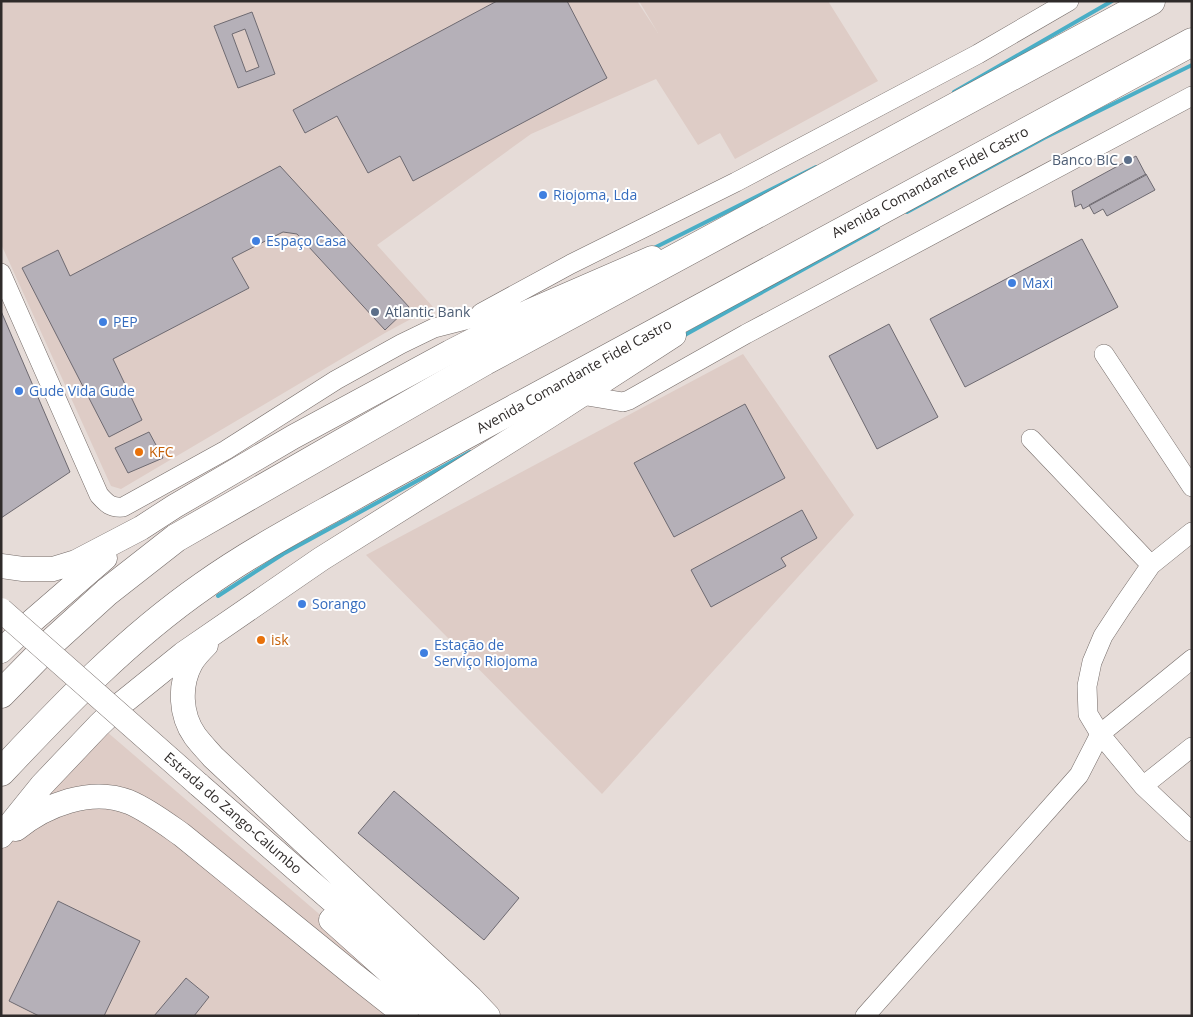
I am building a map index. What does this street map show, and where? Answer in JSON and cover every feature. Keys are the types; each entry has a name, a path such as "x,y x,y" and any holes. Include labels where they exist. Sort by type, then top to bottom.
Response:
{"highway":[{"path":"1,694 52,642 100,598 176,538 484,361 1151,1"},
{"name":"Avenida Comandante Fidel Castro","path":"1,772 92,677 143,633 206,584 264,546 384,478 506,414 825,239 1192,42"}],"main road":[{"path":"1,566 53,569 76,562 141,528 174,506 293,437 450,352 530,311 797,192"},
{"path":"1,836 64,761 122,704 183,654 321,559 825,239"},
{"path":"1,651 31,622 141,528"},
{"path":"254,604 220,631 192,662 186,677 183,694 184,710 194,735 213,757 488,1016"},
{"name":"Estrada do Zango-Calumbo","path":"1,610 438,1016"},
{"name":"Estrada do Zango-Calumbo","path":"1,626 465,1016"},
{"path":"1,841 24,822 64,802 88,797 107,797 128,802 165,822 182,835 406,1016"}],"street":[{"path":"473,318 571,264 736,182 978,54 1068,1"},
{"path":"581,395 623,402 629,400 746,334 1192,96"},
{"path":"1,273 100,495 109,506 116,507 123,507 226,450 336,380 434,328 473,318 530,311"},
{"path":"1104,354 1192,488"},
{"path":"1031,439 1151,565"},
{"path":"1192,532 1151,565 1102,636 1092,662 1087,686 1088,714 1100,734 1143,786 1192,832"},
{"path":"865,1016 1079,775 1100,734 1192,659"},
{"path":"1143,786 1192,747"}],"shaded area":[{"path":"1,1 637,1 658,33 639,1 828,1 878,81 735,159 720,133 698,145 656,79 531,134 377,245 433,307 385,333 121,489 111,486 1,244"},
{"path":"743,354 854,515 602,794 366,555"},
{"path":"99,725 438,1016 1,1016 1,833"}],"building":[{"path":"497,1 567,1 607,78 413,181 400,156 368,173 337,116 305,133 293,110"},
{"path":"252,12 275,74 238,88 214,26","holes":["245,29 259,67 246,72 232,34"]},
{"path":"1136,156 1146,175 1083,209 1081,204 1075,207 1072,191"},
{"path":"280,166 409,307 385,330 297,234 283,232 232,258 249,288 113,359 142,420 109,437 22,268 58,250 70,276"},
{"path":"1146,174 1155,190 1107,216 1103,209 1094,214 1089,205"},
{"path":"1082,239 1118,307 965,387 930,319"},
{"name":"Gude Vida Gude","path":"1,311 70,472 1,518"},
{"path":"889,324 938,417 877,449 829,356"},
{"path":"745,404 785,478 674,537 634,463"},
{"path":"149,432 163,458 128,473 115,448"},
{"path":"802,510 817,538 781,558 786,566 711,607 691,570"},
{"path":"394,791 519,898 484,940 358,833"},
{"path":"58,901 140,941 104,1016 39,1016 9,1001"},
{"path":"186,978 209,997 194,1016 154,1016"}],"waterway":[{"path":"954,92 1112,1"},
{"path":"907,212 1044,138 1192,65"},
{"path":"652,249 816,167"},
{"path":"683,336 878,228"},
{"path":"218,596 283,554 470,452"}],"place":[{"name":"Banco BIC","path":"1128,160"},
{"name":"Riojoma, Lda","path":"543,195"},
{"name":"Espaço Casa","path":"256,241"},
{"name":"Maxi","path":"1012,283"},
{"name":"Atlantic Bank","path":"375,312"},
{"name":"PEP","path":"103,322"},
{"name":"Gude Vida Gude","path":"19,391"},
{"name":"KFC","path":"139,452"},
{"name":"Sorango","path":"302,604"},
{"name":"isk","path":"261,640"},
{"name":"Estação de Serviço Riojoma","path":"424,653"}]}
